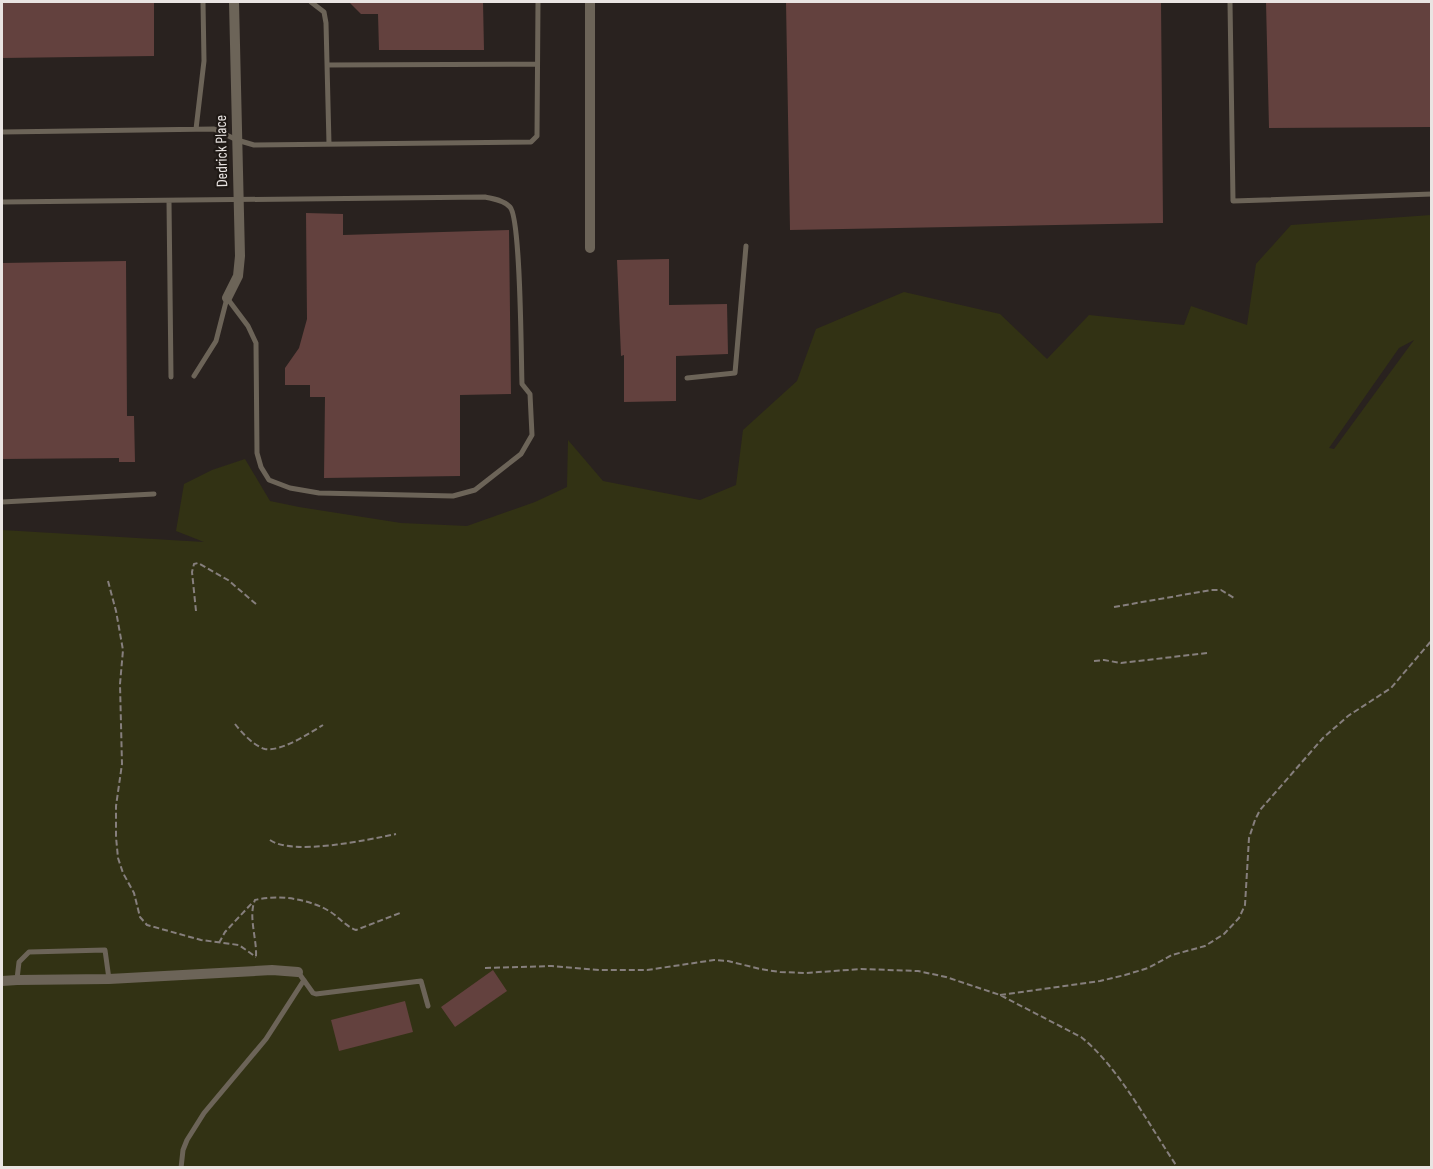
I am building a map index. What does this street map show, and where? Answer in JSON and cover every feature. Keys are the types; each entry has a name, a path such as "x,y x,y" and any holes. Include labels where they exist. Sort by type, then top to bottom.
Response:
{"street":[{"name":"Dedrick Place","path":"227,298 238,276 240,256 234,2"},
{"path":"590,2 590,248"},
{"path":"2,981 109,979 256,971 301,976"}],"lane":[{"path":"196,129 204,61 203,2"},
{"path":"311,2 324,12 328,144"},
{"path":"2,132 214,129 254,145 531,142 537,136 538,2"},
{"path":"1230,2 1233,201 1431,194"},
{"path":"327,65 537,64"},
{"path":"2,202 484,197 504,201 512,208 515,222 522,384 530,394 532,435 521,454 475,490 453,496 319,493 290,488 269,480 261,467 257,453 256,343 249,326 227,298"},
{"path":"170,201 171,377"},
{"path":"687,378 735,373 746,246"},
{"path":"194,376 216,340 227,298"},
{"path":"2,502 154,494"},
{"path":"17,980 19,963 29,952 105,950 109,979"},
{"path":"181,1167 187,1140 204,1113 266,1039 301,976 316,994 421,981 428,1006"}],"path":[{"path":"196,611 192,572 194,564 198,562 228,579 256,604"},
{"path":"108,581 123,650 120,684 122,764 116,806 118,858 137,901 140,917 147,925 155,929 239,945 256,957"},
{"path":"1114,607 1211,590 1221,590 1234,598"},
{"path":"1000,995 1100,981 1125,975 1148,968 1172,955 1205,946 1224,934 1239,918 1245,905 1250,838 1260,810 1323,738 1348,716 1391,688 1431,640"},
{"path":"1094,661 1120,663 1207,653"},
{"path":"236,724 249,739 266,749 292,742 323,725"},
{"path":"270,840 288,848 335,844 396,834"},
{"path":"219,943 229,926 255,900 296,899 331,912 356,930 400,913"},
{"path":"255,900 253,907 257,943 256,971"},
{"path":"485,968 552,966 599,970 647,970 714,960 780,972 879,969 918,971 970,984 1000,995 1081,1037 1097,1051 1178,1167"}],"shaded area":[{"path":"1431,215 1431,1167 2,1167 2,530 204,542 176,531 184,484 212,470 245,459 270,501 401,523 467,526 535,502 567,487 568,440 603,481 700,500 736,485 743,430 797,381 816,329 904,292 1000,314 1047,359 1089,315 1184,325 1191,306 1247,325 1256,264 1291,225","holes":["1414,340 1334,449 1329,448 1399,348"]}],"building":[{"path":"2,2 154,2 154,56 2,58"},
{"path":"349,2 483,2 484,50 379,50 378,14 361,14"},
{"path":"786,2 1161,2 1163,223 790,230"},
{"path":"1266,2 1431,2 1431,127 1269,128"},
{"path":"306,213 343,214 343,235 509,230 511,394 460,395 460,476 324,478 325,397 310,397 310,385 285,385 285,368 299,348 307,319"},
{"path":"669,259 669,305 727,304 728,354 676,356 676,401 624,402 624,355 621,356 617,260"},
{"path":"126,261 127,416 134,416 135,462 119,462 119,458 2,459 2,263"},
{"path":"493,970 507,991 455,1027 441,1007"},
{"path":"405,1001 413,1032 339,1051 331,1020"}]}
